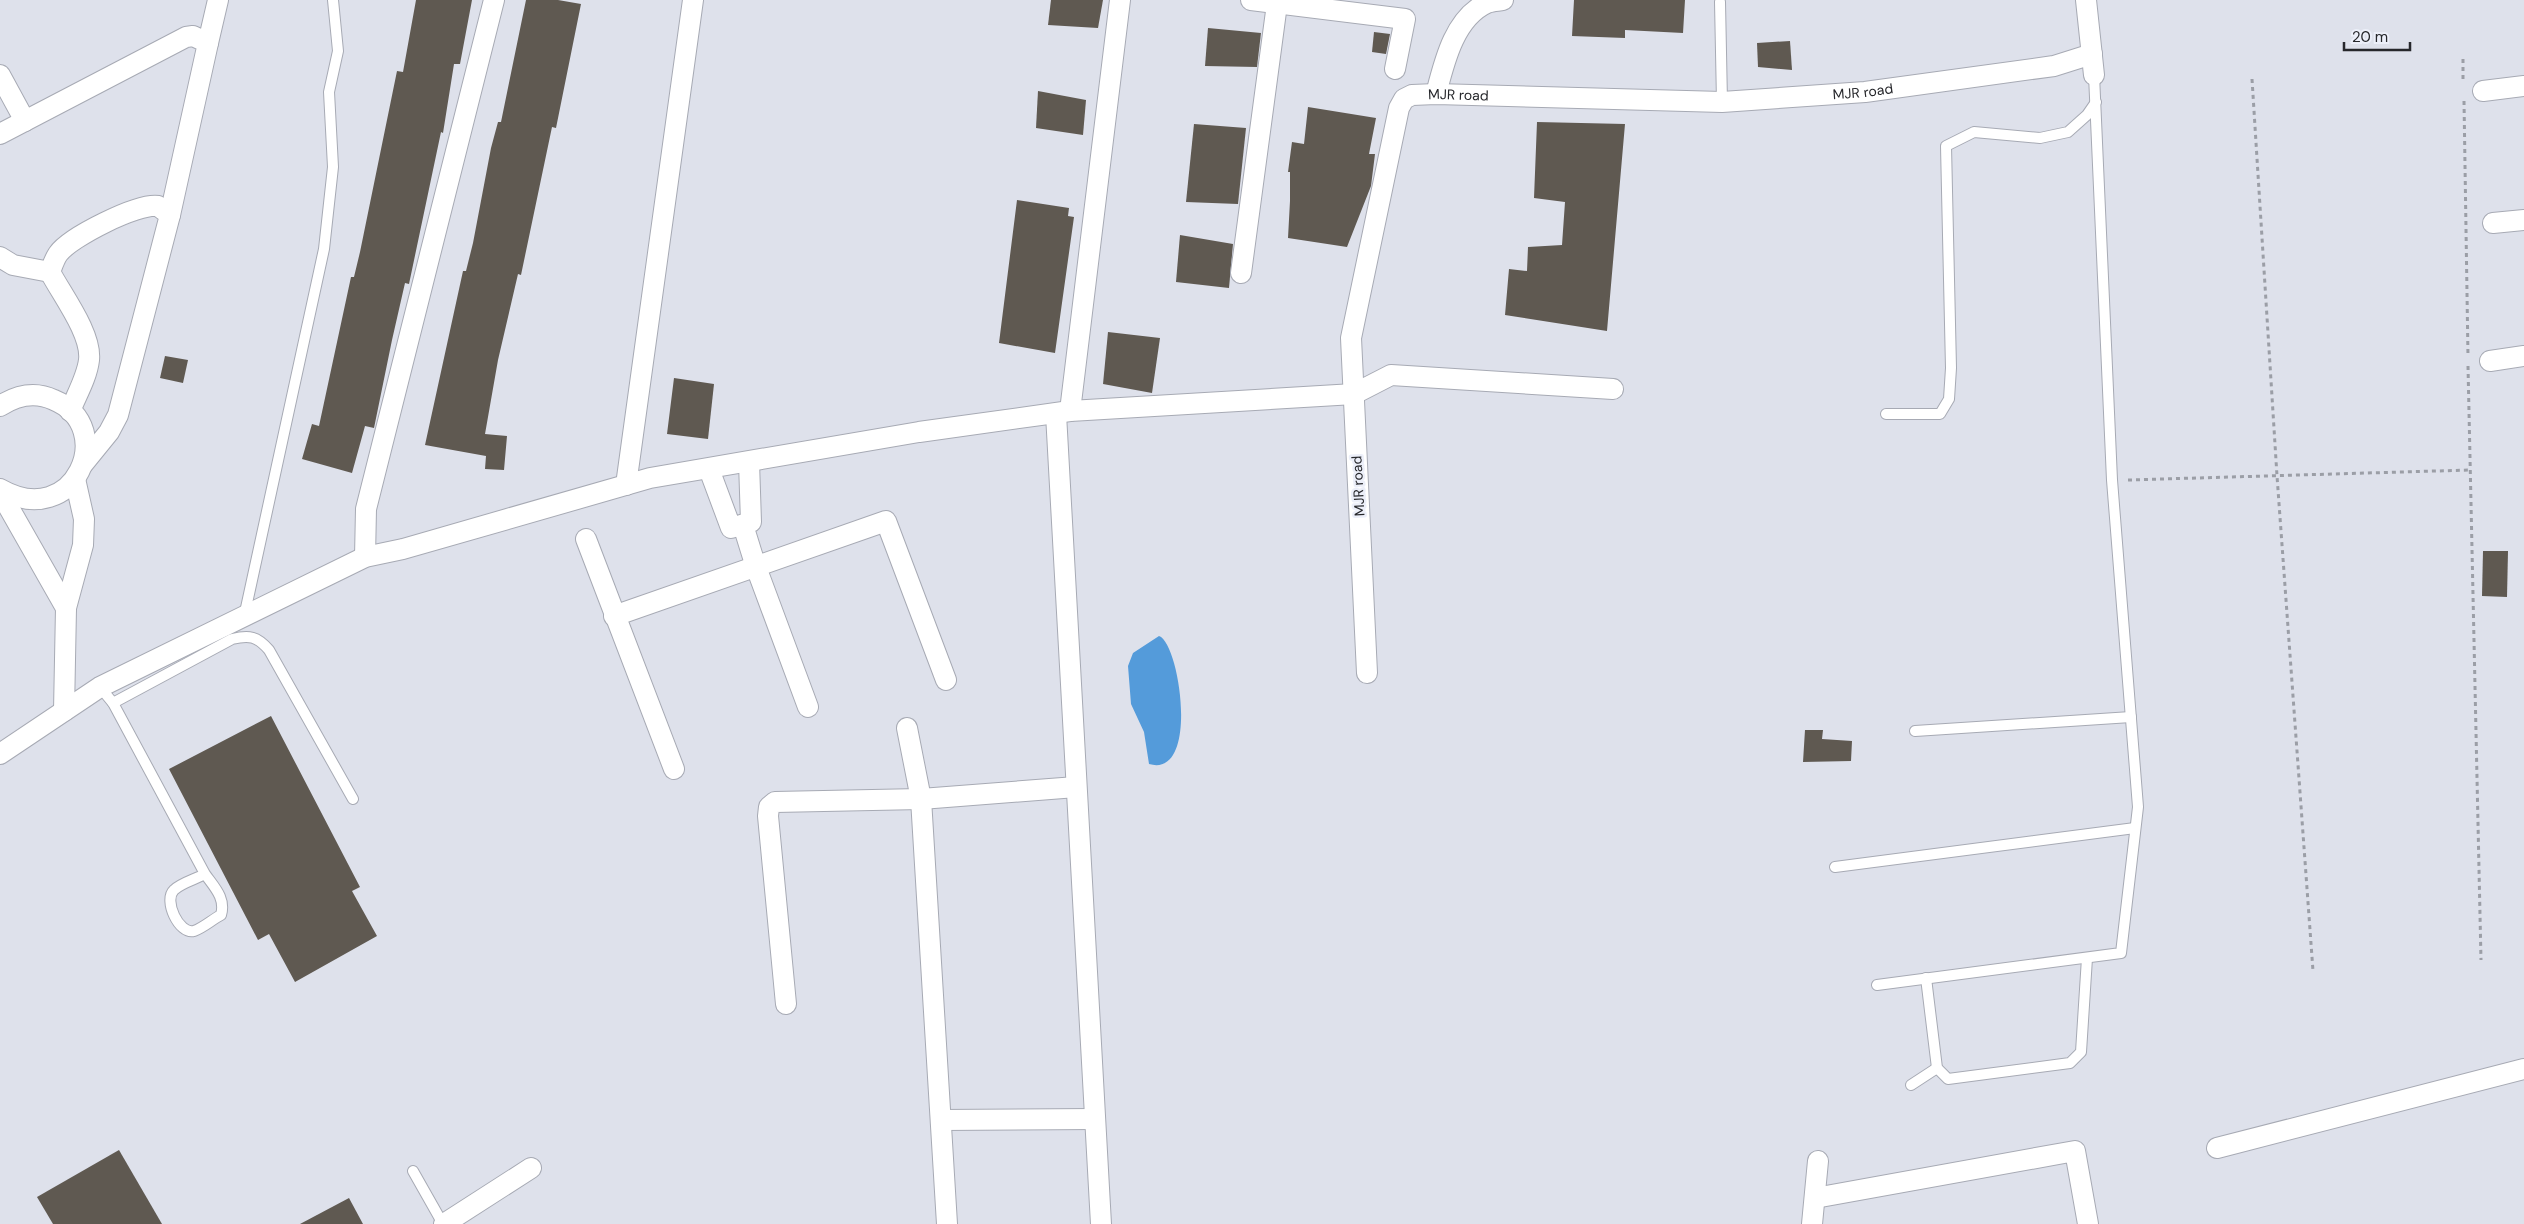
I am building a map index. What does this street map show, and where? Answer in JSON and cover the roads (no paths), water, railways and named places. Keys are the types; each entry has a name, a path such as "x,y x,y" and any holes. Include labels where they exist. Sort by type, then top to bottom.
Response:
{"street":[{"path":"0,491 30,501 48,498 63,491 109,432 118,415 170,215 218,0"},
{"path":"365,558 366,509 494,0"},
{"path":"626,485 693,0"},
{"path":"1101,1224 1076,787 1063,413 1120,0"},
{"path":"1251,0 1405,19 1395,68"},
{"path":"1436,94 1444,63 1457,31 1487,3 1503,0"},
{"path":"2086,0 2094,75"},
{"path":"1241,273 1277,4"},
{"path":"0,134 186,37 193,36 208,43"},
{"name":"MJR road","path":"1367,673 1351,338 1399,108 1404,99 1412,95 1436,94 1722,102 1865,92 2054,66 2092,54"},
{"path":"0,75 25,121"},
{"path":"2473,90 2524,86"},
{"path":"50,272 58,254 83,233 151,205 164,209 170,215"},
{"path":"2493,223 2524,220"},
{"path":"0,257 13,265 50,272"},
{"path":"50,272 88,340 89,359 83,381 70,411"},
{"path":"2490,361 2524,356"},
{"path":"0,754 100,687 365,558 403,549 650,478 919,432 1063,413 1354,394 1391,375 1614,390"},
{"path":"0,406 10,399 28,394 46,396 62,403 83,430 86,446 79,471 84,519 83,545 66,608 64,711"},
{"path":"709,469 731,528 751,522 749,462"},
{"path":"0,491 66,608"},
{"path":"614,616 756,568 886,521 946,680"},
{"path":"743,525 756,568 808,707"},
{"path":"586,539 674,768"},
{"path":"907,728 921,799 946,1224"},
{"path":"786,1004 769,808 775,802 921,799 1076,787"},
{"path":"2217,1148 2524,1069"},
{"path":"941,1120 1095,1119"},
{"path":"1815,1198 2075,1151 2088,1224"},
{"path":"1812,1224 1818,1161"},
{"path":"450,1222 531,1168"}],"lane":[{"path":"244,618 324,249 333,167 329,92 338,51 333,0"},
{"path":"1720,2 1722,102"},
{"path":"1877,984 2121,953 2138,807 2112,480 2094,75"},
{"path":"1886,414 1940,414 1949,399 1951,368 1946,146 1974,132 2040,138 2068,132 2086,115 2096,102"},
{"path":"113,703 232,639 247,635 259,639 269,650 353,799"},
{"path":"100,687 113,703 205,874 222,898 224,906 221,915 194,931 187,931 170,904 170,897 174,890 205,874"},
{"path":"1915,731 2131,717"},
{"path":"1835,866 2136,828"},
{"path":"1926,978 1937,1068 1948,1078 2070,1063 2081,1052 2087,958"},
{"path":"1911,1085 1937,1068"},
{"path":"413,1172 450,1222"}],"water":[{"path":"1159,636 1167,644 1179,684 1180,732 1175,751 1165,763 1149,764 1144,732 1131,704 1128,666 1133,653"}]}
